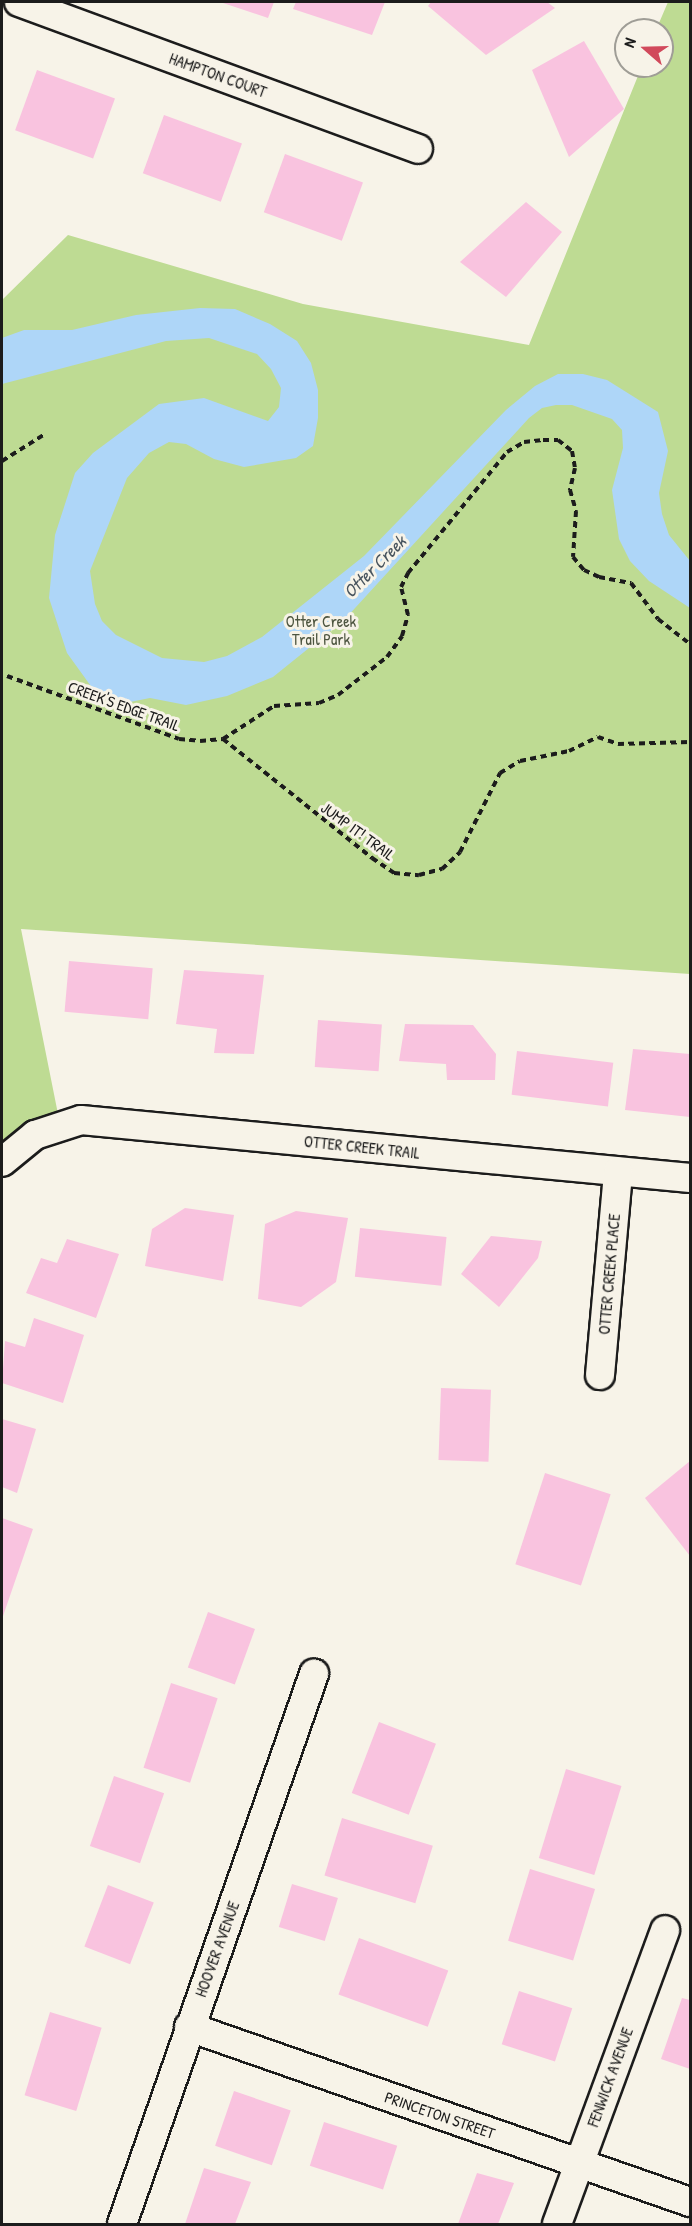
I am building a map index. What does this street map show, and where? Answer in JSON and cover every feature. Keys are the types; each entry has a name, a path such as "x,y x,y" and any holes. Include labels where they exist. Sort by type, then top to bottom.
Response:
{"street":[{"name":"HAMPTON COURT","path":"19,2 418,148"},
{"name":"OTTER CREEK TRAIL","path":"2,1162 35,1135 60,1124 107,1122 690,1178"},
{"name":"OTTER CREEK PLACE","path":"600,1375 618,1172"},
{"name":"HOOVER AVENUE","path":"122,2224 314,1674"},
{"name":"FENWICK AVENUE","path":"557,2224 665,1930"},
{"name":"PRINCETON STREET","path":"189,2027 690,2202"}],"path":[{"path":"2,460 45,434"},
{"path":"223,739 274,706 319,703 338,695 387,657 402,636 408,615 401,587 408,573 507,452 524,442 558,440 572,451 575,468 570,490 576,511 573,557 584,570 599,577 631,583 658,619 690,644"},
{"name":"CREEK'S EDGE TRAIL","path":"7,676 179,739 223,739"},
{"name":"JUMP IT! TRAIL","path":"223,739 372,858 394,873 419,875 442,869 460,852 500,773 520,761 569,751 598,737 618,744 690,742"}],"green space":[{"name":"Otter Creek Trail Park","path":"668,2 690,2 690,974 21,929 60,1124 2,1150 2,300 68,235 303,304 529,345 637,78 674,78 674,18 661,18"}],"water":[{"name":"Otter Creek","path":"200,308 235,309 270,324 297,341 311,363 318,390 318,418 313,446 296,458 244,467 214,459 186,444 169,442 149,453 127,478 90,571 95,604 102,621 116,635 162,658 204,662 227,656 262,637 364,556 506,410 535,386 558,374 583,374 607,380 658,412 668,451 659,493 662,514 669,535 690,561 690,608 649,581 630,561 619,539 612,490 623,448 622,430 612,419 572,405 556,405 542,408 529,418 345,619 273,677 227,696 186,705 150,698 130,702 93,689 67,653 49,598 55,535 75,473 93,453 159,404 204,398 268,421 279,407 281,388 271,369 257,354 209,338 166,341 2,384 2,338 24,330 72,330 136,315"}],"building":[{"path":"220,2 274,2 268,18"},
{"path":"296,2 385,2 372,35 293,9"},
{"path":"431,2 547,2 555,8 486,55 428,6"},
{"path":"584,41 624,109 569,157 532,70"},
{"path":"37,70 115,98 93,159 15,130"},
{"path":"164,115 242,143 221,202 143,173"},
{"path":"285,154 363,182 342,241 264,212"},
{"path":"526,202 562,232 506,297 460,262"},
{"path":"69,961 153,968 148,1019 65,1012"},
{"path":"184,970 264,975 254,1054 214,1053 217,1029 176,1024"},
{"path":"318,1020 382,1024 379,1071 315,1067"},
{"path":"405,1024 473,1025 496,1054 495,1080 447,1080 446,1064 399,1061"},
{"path":"633,1049 690,1054 690,1117 625,1110"},
{"path":"517,1051 613,1063 608,1106 512,1095"},
{"path":"185,1208 234,1215 223,1281 145,1266 152,1229"},
{"path":"296,1211 348,1218 336,1282 301,1307 258,1299 265,1224"},
{"path":"360,1228 447,1237 441,1286 355,1277"},
{"path":"491,1236 542,1241 538,1258 499,1307 461,1274"},
{"path":"67,1239 119,1254 96,1318 26,1293 41,1258 57,1263"},
{"path":"34,1318 84,1335 63,1403 2,1383 5,1341 25,1347"},
{"path":"441,1388 491,1390 488,1462 438,1460"},
{"path":"2,1419 36,1429 17,1493 2,1487"},
{"path":"690,1461 690,1556 645,1498"},
{"path":"545,1473 611,1494 581,1586 515,1564"},
{"path":"2,1518 33,1529 2,1619"},
{"path":"208,1612 255,1629 235,1685 188,1667"},
{"path":"171,1683 218,1698 190,1783 143,1768"},
{"path":"379,1722 436,1744 409,1815 352,1793"},
{"path":"566,1769 621,1786 594,1875 539,1858"},
{"path":"114,1776 164,1793 140,1863 90,1846"},
{"path":"342,1818 433,1846 415,1903 324,1875"},
{"path":"530,1869 595,1889 573,1961 508,1941"},
{"path":"292,1884 338,1898 325,1941 279,1927"},
{"path":"108,1885 154,1903 130,1964 84,1947"},
{"path":"359,1938 448,1970 428,2027 338,1994"},
{"path":"519,1991 572,2008 555,2062 502,2044"},
{"path":"682,1998 690,2000 690,2069 661,2059"},
{"path":"50,2012 102,2028 76,2111 25,2095"},
{"path":"234,2091 291,2111 272,2165 215,2146"},
{"path":"324,2122 397,2146 383,2190 310,2166"},
{"path":"204,2168 251,2182 235,2224 185,2224"},
{"path":"477,2173 514,2183 498,2224 458,2224"}]}
